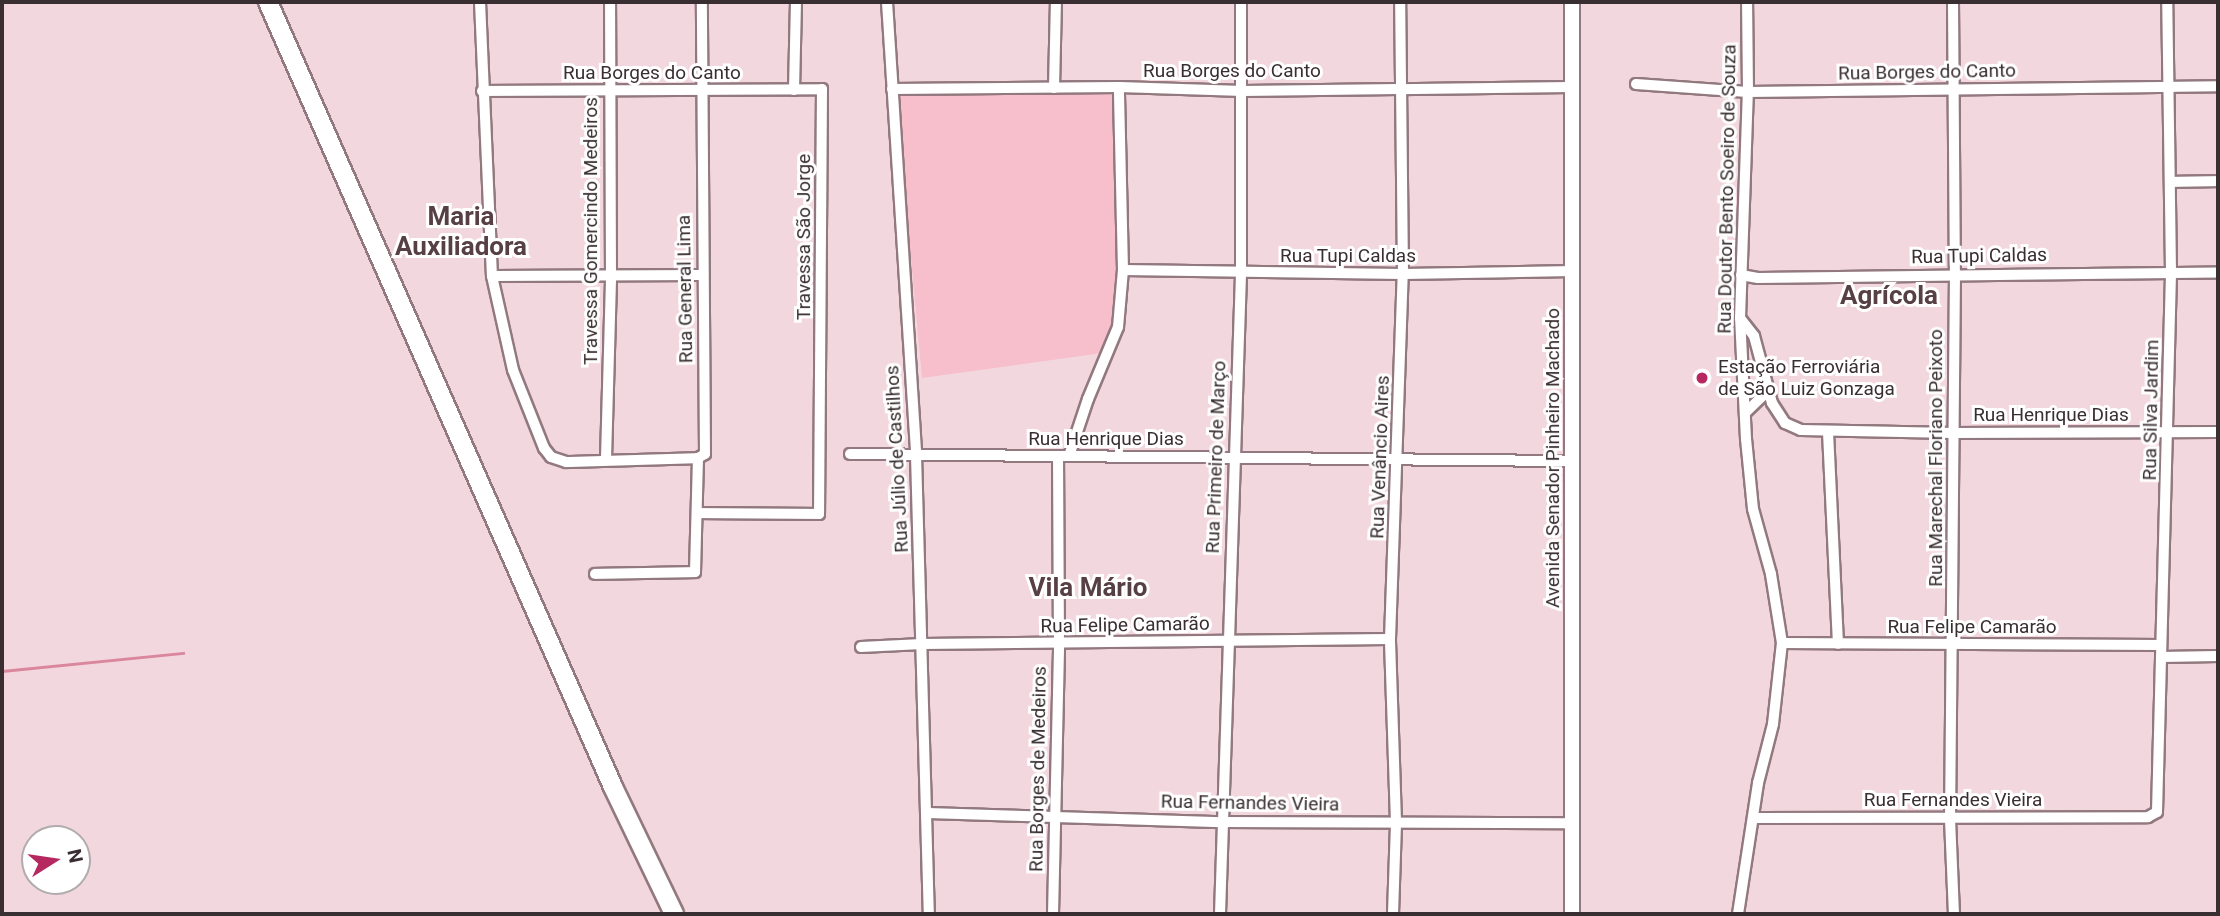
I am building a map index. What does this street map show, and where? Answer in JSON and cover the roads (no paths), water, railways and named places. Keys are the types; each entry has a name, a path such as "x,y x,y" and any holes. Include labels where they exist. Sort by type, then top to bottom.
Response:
{"highway":[{"path":"268,2 613,786 674,914"}],"main road":[{"name":"Avenida Senador Pinheiro Machado","path":"1572,2 1572,914"}],"street":[{"path":"480,2 492,276 513,370 544,448 551,457 566,462 698,458"},
{"name":"Travessa Gomercindo Medeiros","path":"606,459 611,277 608,90 610,2"},
{"name":"Rua General Lima","path":"595,573 695,572 698,458 705,454 701,275 702,2"},
{"path":"794,90 796,2"},
{"name":"Rua Júlio de Castilhos","path":"887,2 916,455 929,914"},
{"path":"1054,88 1056,2"},
{"name":"Rua Primeiro de Março","path":"1220,914 1241,273 1241,2"},
{"name":"Rua Venâncio Aires","path":"1393,914 1396,822 1390,639 1403,274 1400,2"},
{"name":"Rua Doutor Bento Soeiro de Souza","path":"1738,914 1758,783 1773,724 1782,643 1771,574 1753,509 1745,413 1740,318 1748,92 1747,2"},
{"name":"Rua Marechal Floriano Peixoto","path":"1952,2 1955,273 1950,819 1954,914"},
{"name":"Rua Silva Jardim","path":"2152,816 2158,806 2169,432 2171,182 2167,2"},
{"name":"Rua Borges do Canto","path":"1636,84 1748,92 2218,86"},
{"name":"Rua Borges do Canto","path":"892,89 1119,88 1243,91 1572,87"},
{"path":"1069,456 1088,399 1118,327 1123,270 1119,88"},
{"name":"Rua Borges do Canto","path":"482,91 702,92 822,89"},
{"name":"Travessa São Jorge","path":"697,513 819,514 822,89"},
{"path":"2171,182 2218,181"},
{"name":"Rua Tupi Caldas","path":"1123,270 1403,274 1573,271"},
{"name":"Rua Tupi Caldas","path":"1741,275 1758,278 1955,273 2218,272"},
{"path":"492,276 701,275"},
{"path":"1740,318 1754,336 1768,391 1745,413"},
{"name":"Rua Henrique Dias","path":"1768,391 1785,423 1801,430 1953,433 2218,432"},
{"path":"1828,432 1838,644"},
{"name":"Rua Henrique Dias","path":"850,454 1571,461"},
{"name":"Rua Borges de Medeiros","path":"1053,914 1059,645 1058,456"},
{"name":"Rua Felipe Camarão","path":"861,647 1390,639"},
{"name":"Rua Felipe Camarão","path":"1782,643 2161,645"},
{"path":"2161,657 2218,656"},
{"name":"Rua Fernandes Vieira","path":"928,813 1222,822 1572,823"},
{"name":"Rua Fernandes Vieira","path":"1754,818 2152,816"}],"waterway":[{"path":"2,671 183,653"}],"place":[{"name":"Estação Ferroviária de São Luiz Gonzaga","path":"1702,378"}],"district":[{"name":"Maria Auxiliadora","path":"461,232"},
{"name":"Agrícola","path":"1889,296"},
{"name":"Vila Mário","path":"1088,588"}]}
